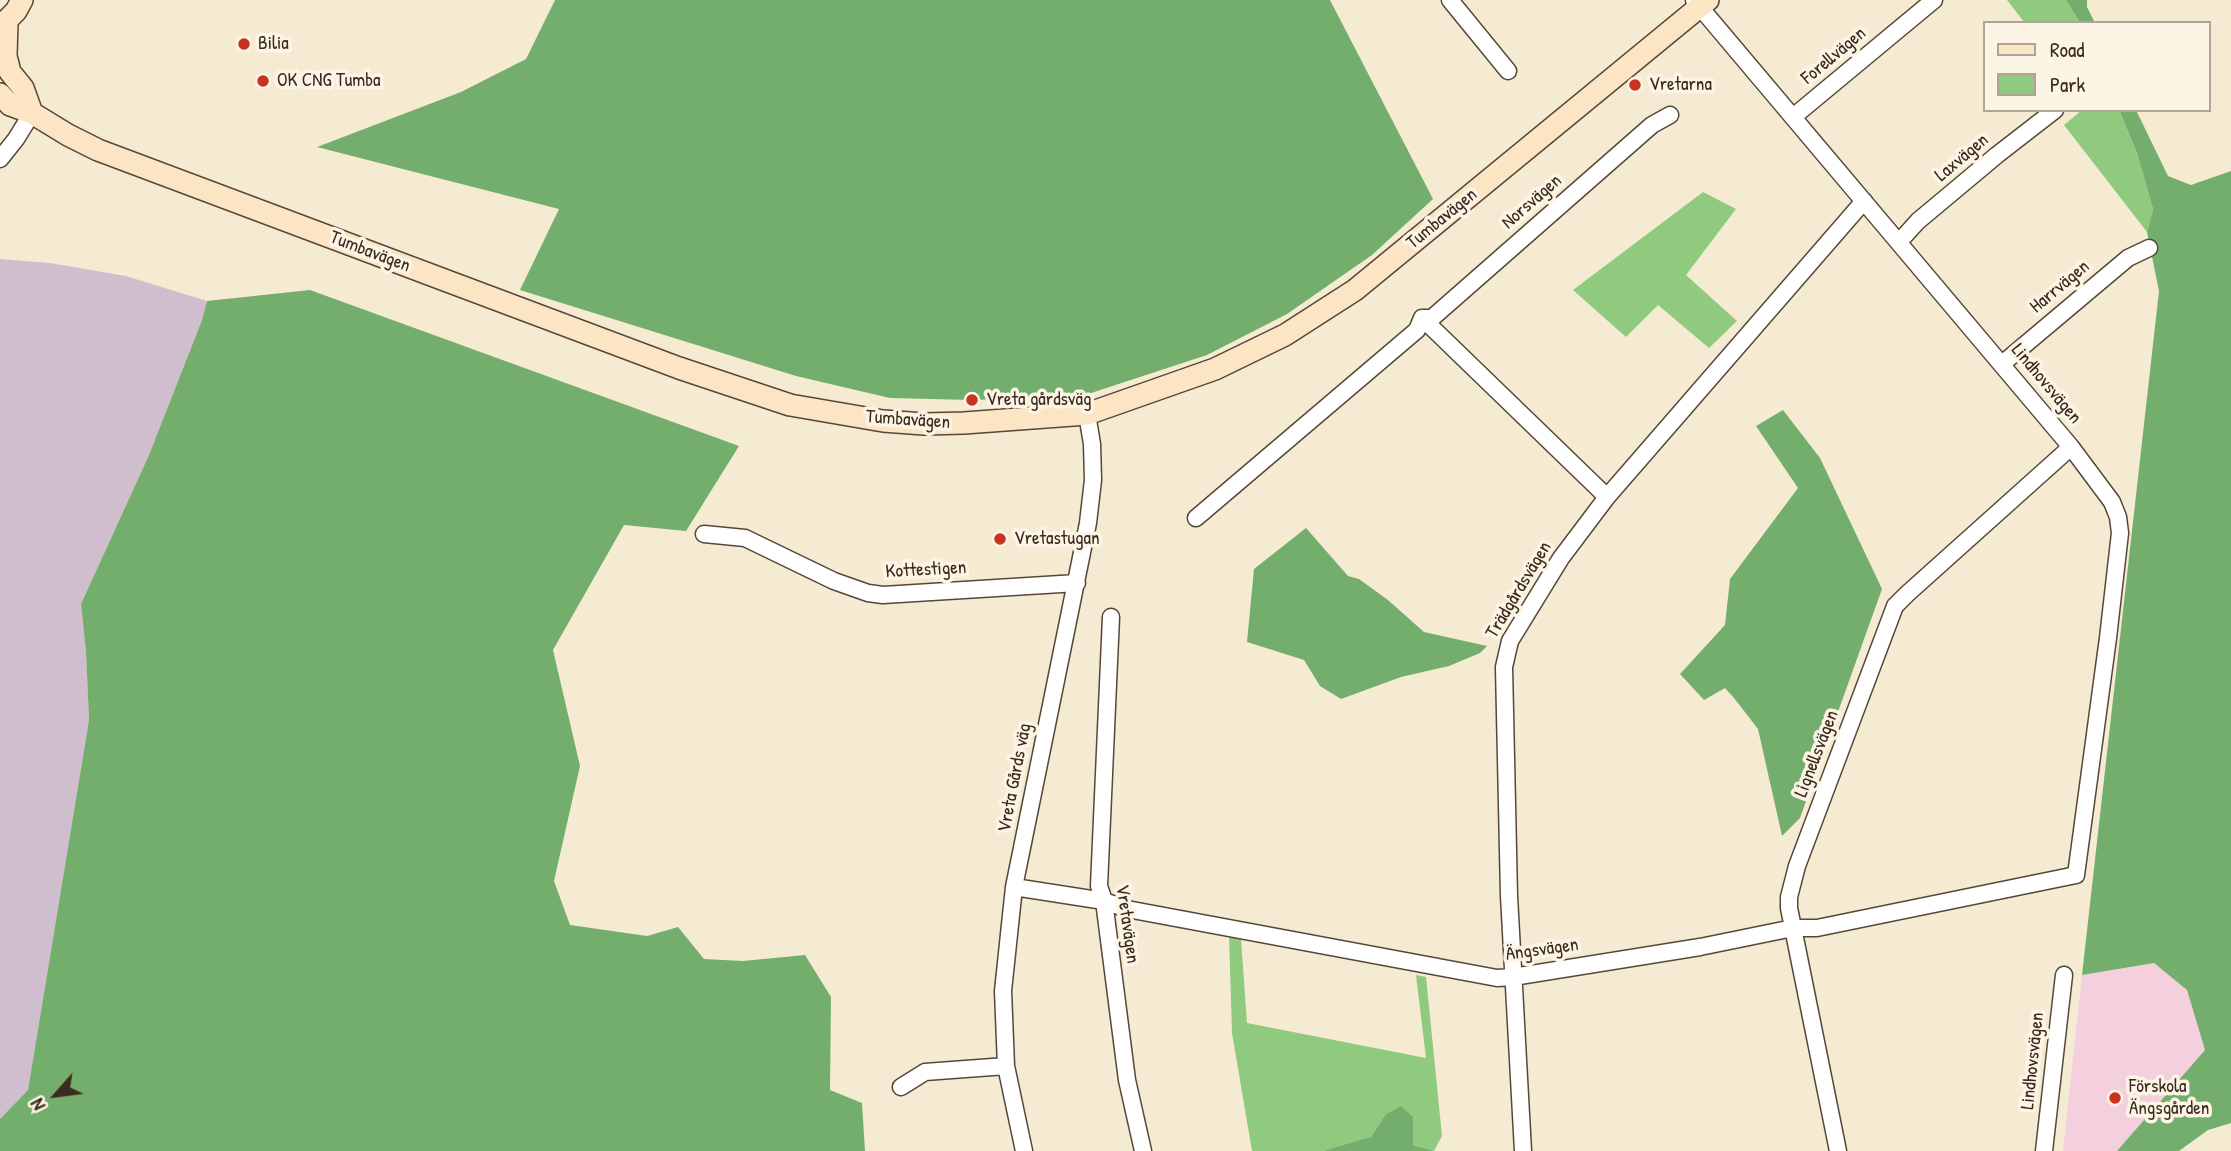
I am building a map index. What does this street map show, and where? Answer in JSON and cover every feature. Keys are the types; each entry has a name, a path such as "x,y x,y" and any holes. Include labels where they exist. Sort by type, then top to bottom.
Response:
{"main road":[{"path":"22,0 3,24 10,72 23,88 32,113"},
{"name":"Tumbavägen","path":"0,94 10,105 32,113 98,150 679,368 790,405 924,425 1087,414 1215,369 1285,335 1355,290 1701,2"}],"street":[{"path":"1450,0 1508,71"},
{"name":"Forellvägen","path":"1793,117 1934,0"},
{"name":"Lindhovsvägen","path":"1701,2 1793,117 2071,447 2112,502 2120,533 2076,875"},
{"name":"Laxvägen","path":"1899,242 1918,221 2052,112"},
{"path":"0,159 32,113"},
{"name":"Norsvägen","path":"1196,518 1417,330 1422,318 1432,318 1652,125 1670,115"},
{"name":"Trädgårdsvägen","path":"1524,1151 1508,869 1505,654 1544,584 1607,497 1737,344 1864,201"},
{"name":"Harrvägen","path":"2002,364 2128,258 2149,248"},
{"path":"1422,318 1607,497"},
{"name":"Vreta Gårds väg","path":"1024,1151 1006,1066 1003,991 1014,887 1088,523 1093,480 1092,444 1087,414"},
{"name":"Lignellsvägen","path":"1838,1151 1789,908 1797,866 1895,606 2071,447"},
{"name":"Kottestigen","path":"704,534 745,538 834,581 869,593 1077,583"},
{"name":"Vretavägen","path":"1111,617 1099,886 1104,901 1127,1080 1143,1151"},
{"name":"Ängsvägen","path":"1014,887 1104,901 1127,909 1497,978 1700,947 1793,928 1817,928 2076,875"},
{"name":"Lindhovsvägen","path":"2044,1151 2064,975"},
{"path":"901,1087 926,1072 1006,1066"}],"shaded area":[{"path":"0,259 50,263 126,276 207,301 149,455 81,604 89,720 28,1090 0,1119"},
{"name":"Förskola Ängsgården","path":"2154,963 2187,990 2205,1050 2117,1151 2063,1151 2082,975"}],"green space":[{"path":"555,0 1330,0 1433,199 1372,255 1287,314 1207,355 1082,396 972,400 890,398 796,376 520,290 559,209 317,147 461,92 526,59"},
{"path":"2007,0 2066,0 2079,21 2023,21"},
{"path":"2066,0 2087,0 2087,7 2094,21 2079,21"},
{"path":"2080,112 2120,112 2137,153 2153,209 2147,232 2064,125"},
{"path":"2120,112 2137,112 2168,176 2191,185 2231,171 2231,1123 2208,1130 2179,1151 2117,1151 2205,1050 2187,990 2154,963 2082,975 2159,291 2147,232 2153,209 2137,153"},
{"path":"1703,192 1736,209 1686,275 1737,321 1709,348 1658,305 1626,337 1573,290"},
{"path":"310,290 739,446 686,531 624,525 553,650 580,766 554,881 570,925 647,936 678,927 704,959 743,961 805,955 831,997 830,1090 862,1103 865,1151 0,1151 0,1119 28,1090 89,720 81,604 149,455 207,301"},
{"path":"1783,410 1820,458 1882,589 1800,818 1782,836 1758,729 1725,688 1704,700 1680,674 1725,625 1730,579 1798,488 1756,426"},
{"path":"1306,528 1348,576 1359,579 1388,600 1424,632 1487,646 1480,653 1449,666 1401,677 1341,699 1320,686 1304,660 1247,642 1254,569"},
{"path":"1229,936 1241,939 1247,1023 1426,1058 1416,975 1426,977 1442,1136 1434,1151 1413,1145 1413,1117 1385,1115 1371,1137 1347,1145 1323,1151 1252,1151 1232,1033"},
{"path":"1401,1106 1413,1117 1413,1145 1434,1151 1323,1151 1371,1137 1385,1115"}],"place":[{"name":"Bilia","path":"244,44"},
{"name":"OK CNG Tumba","path":"263,81"},
{"name":"Vretarna","path":"1635,85"},
{"name":"Vreta gårdsväg","path":"972,400"},
{"name":"Vretastugan","path":"1000,539"},
{"name":"Förskola Ängsgården","path":"2115,1098"}]}
